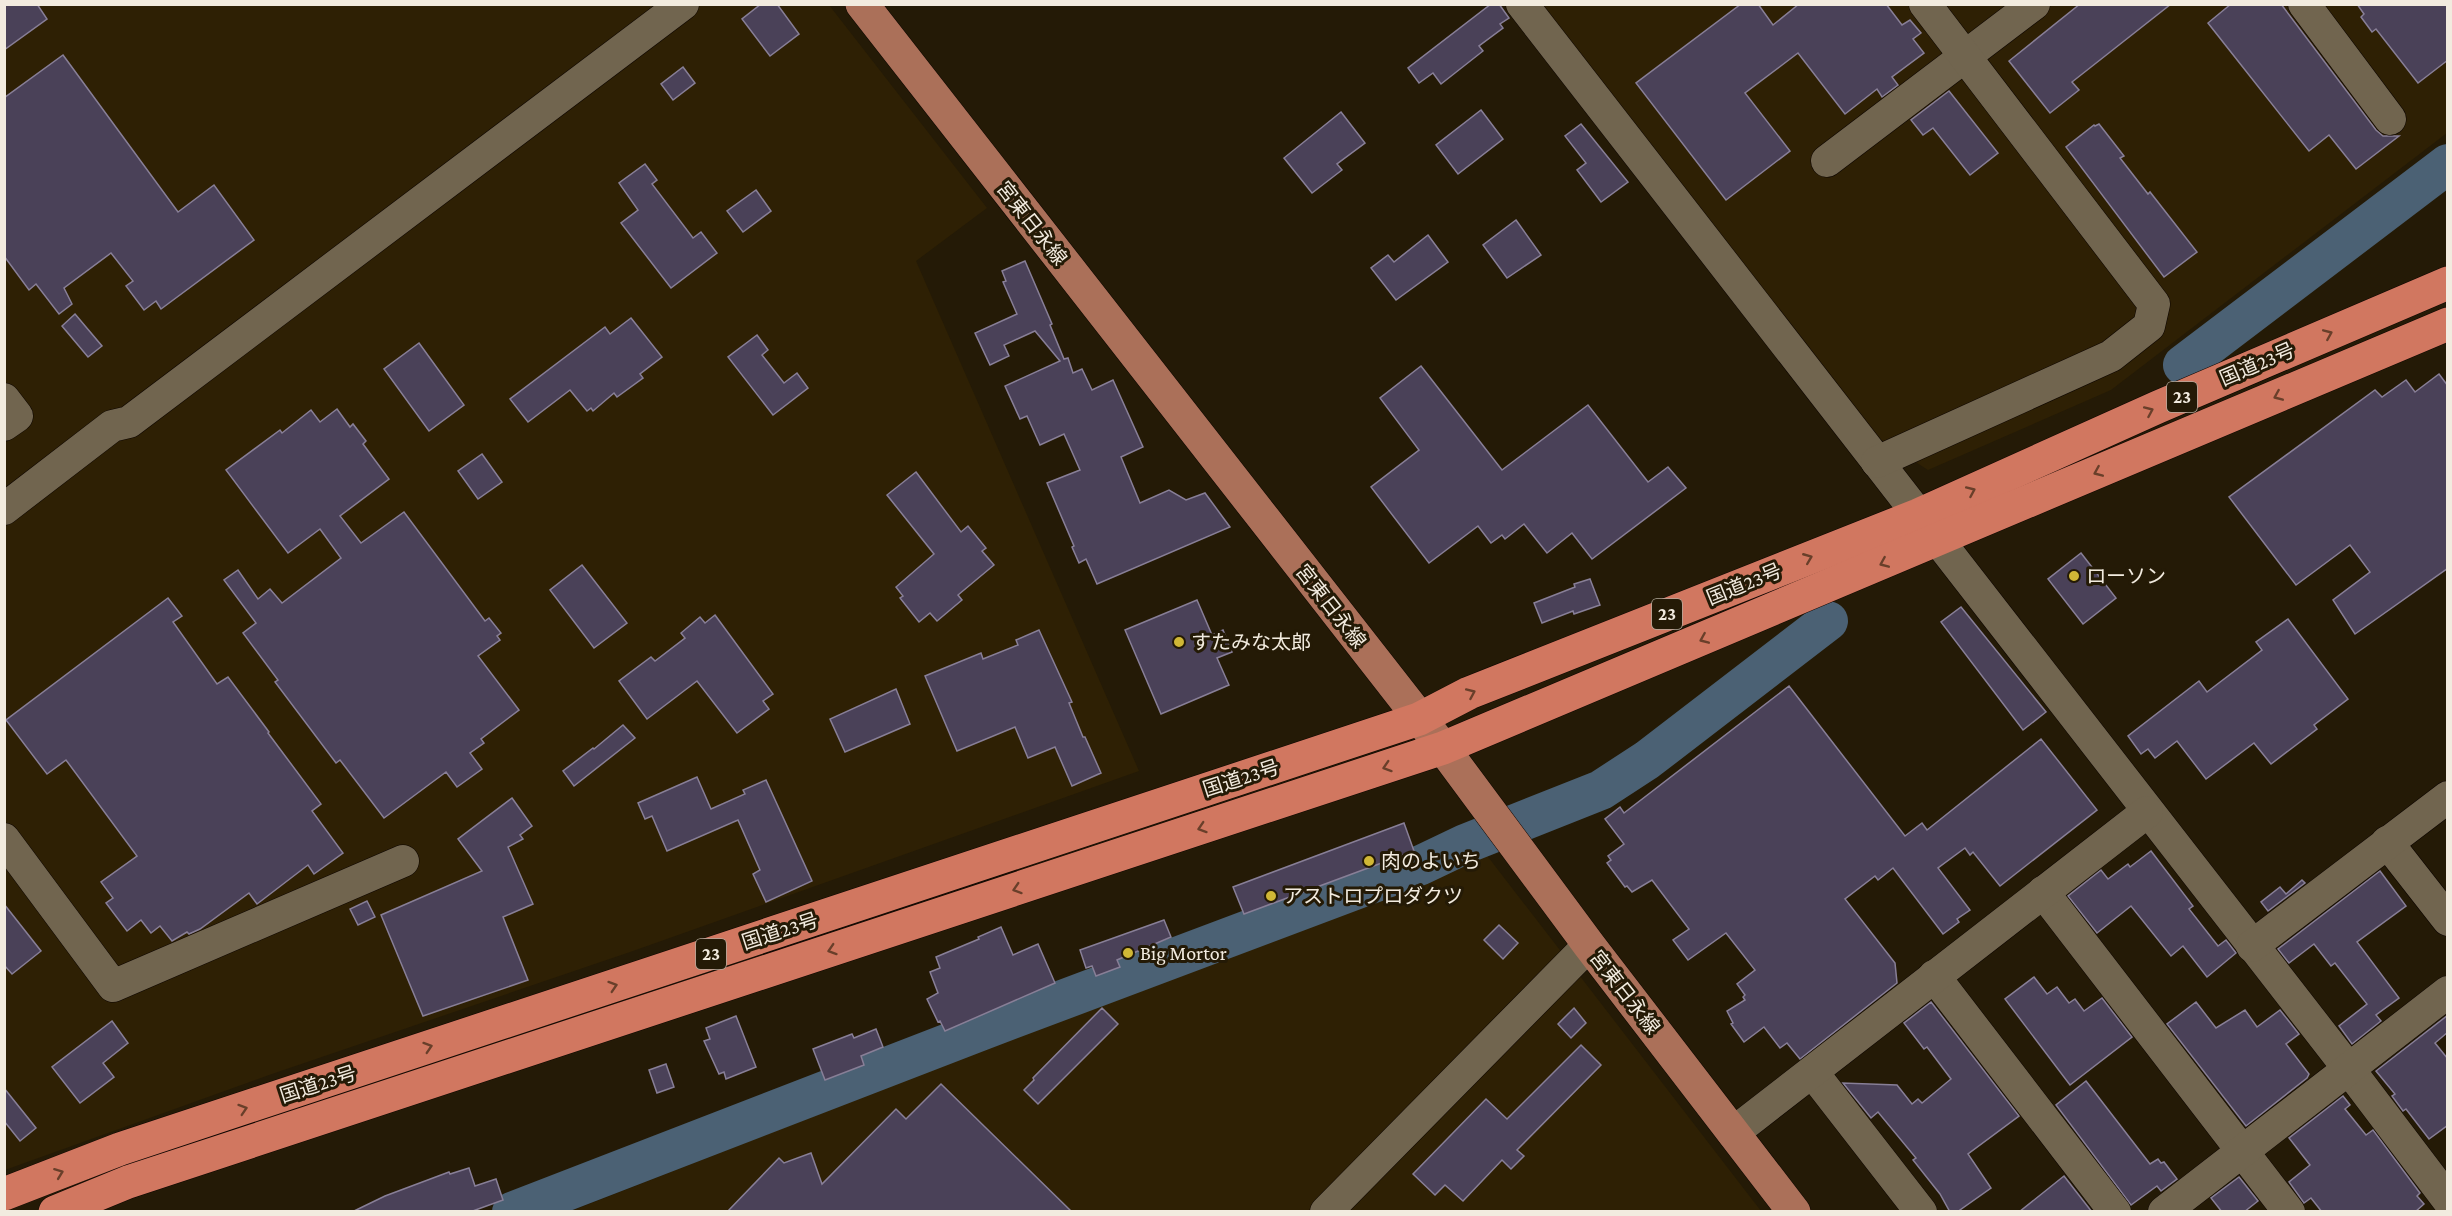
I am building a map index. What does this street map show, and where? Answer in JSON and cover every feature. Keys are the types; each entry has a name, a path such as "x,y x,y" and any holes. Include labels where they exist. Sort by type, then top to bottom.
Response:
{"highway":[{"name":"国道23号","path":"4,1194 120,1149 1419,719 1469,693 1918,515 2158,407 2448,284"},
{"name":"国道23号","path":"55,1212 128,1182 1443,748 2448,324"}],"main road":[{"name":"宮東日永線","path":"862,4 1443,748 1589,945 1794,1212"}],"street":[{"path":"4,509 112,426 129,423 682,4"},
{"path":"1522,4 2448,1200"},
{"path":"1877,462 2112,356 2149,326 2154,304 1925,4"},
{"path":"1827,161 2034,4"},
{"path":"2304,4 2390,119"},
{"path":"4,399 16,416 4,425"},
{"path":"2252,946 2448,797"},
{"path":"1733,1133 2147,812"},
{"path":"4,839 113,986 404,861"},
{"path":"2387,842 2448,920"},
{"path":"2043,892 2289,1212"},
{"path":"1326,1212 1589,945"},
{"path":"1934,976 2115,1212"},
{"path":"2164,1212 2448,992"},
{"path":"1813,1073 1922,1212"}],"shaded area":[{"path":"5,5 829,5 987,208 916,261 1139,771 633,951 269,1075 5,1170"},
{"path":"1536,5 2447,5 2447,133 2111,390 1928,470 1863,428"},
{"path":"1485,853 1761,1211 569,1212"}],"building":[{"path":"4,4 37,4 47,19 4,50"},
{"path":"761,4 777,4 799,34 770,56 742,19"},
{"path":"1491,4 1499,4 1509,18 1500,24 1503,28 1479,46 1483,51 1441,84 1433,73 1419,83 1408,68"},
{"path":"1741,4 1758,4 1773,25 1799,4 1886,4 1902,25 1910,20 1921,33 1913,39 1924,53 1892,77 1898,85 1882,97 1877,89 1845,114 1798,53 1745,93 1790,151 1726,200 1636,83"},
{"path":"2080,4 2171,4 2072,82 2079,90 2050,113 2009,61"},
{"path":"2231,4 2281,4 2376,130 2383,136 2399,136 2356,169 2329,135 2309,151 2208,23"},
{"path":"2357,4 2448,4 2448,60 2418,83 2376,29 2372,32 2361,17 2364,14"},
{"path":"63,55 178,212 214,185 254,240 161,309 156,301 144,310 126,286 133,281 111,253 64,288 72,304 59,314 36,284 29,290 4,256 4,98"},
{"path":"683,67 695,83 673,100 661,84"},
{"path":"1949,91 1998,153 1970,175 1933,128 1923,135 1911,120"},
{"path":"1481,110 1503,139 1458,174 1436,145"},
{"path":"1341,112 1365,143 1337,164 1342,170 1312,193 1284,158"},
{"path":"1581,124 1628,182 1601,202 1577,170 1586,163 1565,136"},
{"path":"2099,124 2124,156 2120,158 2197,252 2164,277 2066,147 2094,125"},
{"path":"645,164 657,180 652,184 693,238 701,232 717,253 671,288 621,223 638,210 619,183"},
{"path":"756,190 771,211 743,232 727,211"},
{"path":"1516,220 1541,255 1507,278 1483,245"},
{"path":"1428,235 1448,262 1396,300 1371,268 1388,255 1394,262"},
{"path":"1025,261 1064,359 1068,358 1073,373 1082,369 1092,390 1113,380 1143,447 1121,457 1140,503 1169,490 1186,500 1205,493 1230,527 1097,584 1086,559 1079,563 1047,483 1080,470 1064,434 1040,445 1027,416 1020,419 1005,386 1060,361 1035,331 1004,345 1009,356 990,365 975,333 1017,314 1003,282 1006,281 1002,271"},
{"path":"75,314 102,346 88,357 62,326"},
{"path":"631,318 662,357 640,374 643,378 617,397 614,393 593,411 591,408 587,411 570,390 528,422 510,399 605,327 610,334"},
{"path":"757,335 768,350 762,355 784,383 797,373 808,388 773,415 728,357"},
{"path":"419,343 464,405 429,431 384,369"},
{"path":"1421,366 1502,470 1588,405 1648,482 1668,467 1686,488 1592,559 1572,533 1547,553 1524,524 1505,539 1502,535 1491,543 1478,526 1429,563 1371,487 1419,450 1380,398"},
{"path":"2439,374 2448,386 2448,568 2355,634 2333,600 2370,572 2350,545 2296,585 2229,497 2375,390 2382,397 2406,380 2415,392"},
{"path":"337,409 350,427 353,424 366,441 363,444 389,479 340,516 361,543 404,512 485,621 489,618 501,633 497,636 500,640 478,656 519,710 481,739 484,743 470,753 482,769 457,787 446,772 384,818 340,760 336,763 275,682 278,680 243,633 256,623 224,580 238,570 258,599 270,589 282,603 341,558 320,529 288,553 226,470 280,430 282,433 311,410 320,422"},
{"path":"482,454 502,482 478,499 458,471"},
{"path":"916,472 961,532 968,526 986,548 982,551 994,565 958,595 962,600 937,621 930,613 919,622 900,598 903,596 896,587 934,554 887,495"},
{"path":"2081,553 2116,598 2083,624 2048,579"},
{"path":"582,565 627,623 594,648 550,590"},
{"path":"1590,579 1600,605 1574,614 1573,611 1542,623 1534,603"},
{"path":"168,598 182,616 173,622 217,684 228,677 321,804 312,811 343,853 314,874 308,865 257,904 249,893 200,929 189,934 187,932 172,941 160,926 151,933 141,920 127,931 106,903 113,898 101,882 137,856 66,760 47,774 6,720"},
{"path":"1197,600 1212,635 1223,630 1232,652 1217,658 1229,685 1161,714 1125,630"},
{"path":"1961,607 2046,712 2023,730 1941,622"},
{"path":"715,615 773,694 763,701 769,709 737,733 697,681 647,719 619,681 651,657 655,661 685,638 681,633 700,617 705,623"},
{"path":"2288,619 2348,699 2314,725 2317,729 2271,764 2254,743 2206,779 2177,741 2155,758 2148,749 2141,754 2128,736 2199,681 2207,692 2262,650 2256,642"},
{"path":"1039,630 1072,702 1069,703 1083,737 1101,773 1072,786 1055,747 1028,758 1015,727 957,751 925,676 981,653 983,659 1018,645 1016,640"},
{"path":"1789,686 1905,836 1922,823 1927,830 2041,739 2097,810 2000,886 1973,852 1970,855 1965,848 1938,868 1970,910 1957,919 1959,922 1943,934 1893,868 1878,880 1875,876 1845,899 1895,963 1897,983 1800,1059 1787,1043 1780,1048 1764,1027 1744,1042 1731,1024 1733,1023 1727,1011 1745,1000 1743,997 1745,995 1737,984 1755,970 1726,933 1688,960 1673,940 1689,929 1652,880 1632,892 1627,886 1625,887 1607,863 1611,860 1608,856 1624,844 1605,819 1620,807 1624,813"},
{"path":"896,689 910,724 845,752 830,719"},
{"path":"623,725 635,738 574,786 563,771"},
{"path":"697,777 711,809 745,794 743,790 766,780 812,881 766,902 753,874 760,870 738,820 667,851 652,816 645,819 638,803"},
{"path":"512,798 532,826 520,835 523,839 508,847 533,904 503,917 528,980 423,1016 381,915 482,871 458,839"},
{"path":"1404,823 1414,851 1244,914 1233,887"},
{"path":"2151,851 2193,906 2189,909 2218,946 2226,940 2236,953 2207,977 2183,946 2171,956 2131,906 2097,933 2068,896 2101,870 2108,879 2128,864 2130,867"},
{"path":"2380,871 2406,906 2357,942 2399,998 2376,1015 2381,1021 2352,1044 2339,1026 2367,1004 2335,963 2331,966 2314,944 2289,963 2278,949"},
{"path":"2302,880 2305,883 2268,911 2261,902 2280,887 2286,894"},
{"path":"367,901 375,917 358,925 350,909"},
{"path":"4,904 41,951 12,974 4,965"},
{"path":"1164,920 1171,937 1117,960 1120,967 1096,976 1092,966 1086,968 1080,950"},
{"path":"1499,925 1518,943 1503,959 1484,940"},
{"path":"1001,927 1013,955 1038,944 1055,983 945,1031 927,999 938,993 930,972 940,968 936,957"},
{"path":"2034,977 2047,994 2057,987 2069,1003 2075,999 2084,1011 2102,998 2132,1037 2070,1085 2005,999"},
{"path":"1931,1002 2019,1116 1968,1154 1991,1188 1957,1212 1950,1212 1940,1194 1913,1160 1916,1158 1878,1112 1871,1118 1843,1083 1897,1085 1912,1104 1918,1099 1922,1103 1951,1079 1927,1047 1924,1049 1904,1023"},
{"path":"2196,1002 2216,1028 2245,1010 2257,1027 2280,1010 2299,1034 2286,1044 2309,1074 2307,1078 2246,1126 2167,1024"},
{"path":"1102,1008 1118,1024 1038,1104 1024,1090"},
{"path":"1574,1008 1586,1023 1571,1038 1558,1024"},
{"path":"2448,1015 2448,1032 2435,1043 2448,1059 2448,1125 2429,1139 2406,1109 2403,1111 2392,1096 2395,1094 2376,1071"},
{"path":"736,1016 756,1067 726,1079 724,1072 719,1074 704,1041 710,1039 706,1028"},
{"path":"112,1021 128,1043 103,1063 114,1077 80,1103 52,1067"},
{"path":"876,1029 883,1047 861,1056 864,1065 825,1080 813,1049 852,1034 854,1038"},
{"path":"1581,1045 1601,1065 1517,1150 1524,1156 1511,1169 1502,1160 1463,1201 1445,1185 1435,1195 1413,1174 1486,1099 1507,1119"},
{"path":"666,1064 674,1087 657,1093 649,1070"},
{"path":"2086,1081 2150,1164 2158,1159 2161,1163 2164,1162 2177,1179 2161,1191 2157,1186 2131,1205 2056,1105"},
{"path":"941,1084 1072,1212 727,1212 779,1158 784,1163 811,1153 822,1184 896,1109 906,1119"},
{"path":"4,1088 36,1128 20,1141 4,1121"},
{"path":"2343,1096 2350,1105 2345,1109 2366,1135 2373,1130 2420,1193 2417,1196 2424,1204 2415,1212 2322,1212 2311,1198 2304,1203 2289,1182 2310,1165 2289,1138"},
{"path":"469,1168 475,1186 496,1179 503,1200 470,1212 352,1212 385,1196 449,1172 450,1174"},
{"path":"2064,1176 2092,1212 2019,1212"},
{"path":"2239,1177 2258,1201 2244,1212 2222,1212 2211,1198"}],"waterway":[{"path":"2183,365 2448,164"},
{"path":"512,1212 980,1031 1421,865 1465,844 1601,790 1647,760 1828,621"}],"place":[{"name":"ローソン","path":"2074,576"},
{"name":"すたみな太郎","path":"1179,642"},
{"name":"肉のよいち","path":"1369,861"},
{"name":"アストロプロダクツ","path":"1271,896"},
{"name":"Big Mortor","path":"1128,953"}]}
